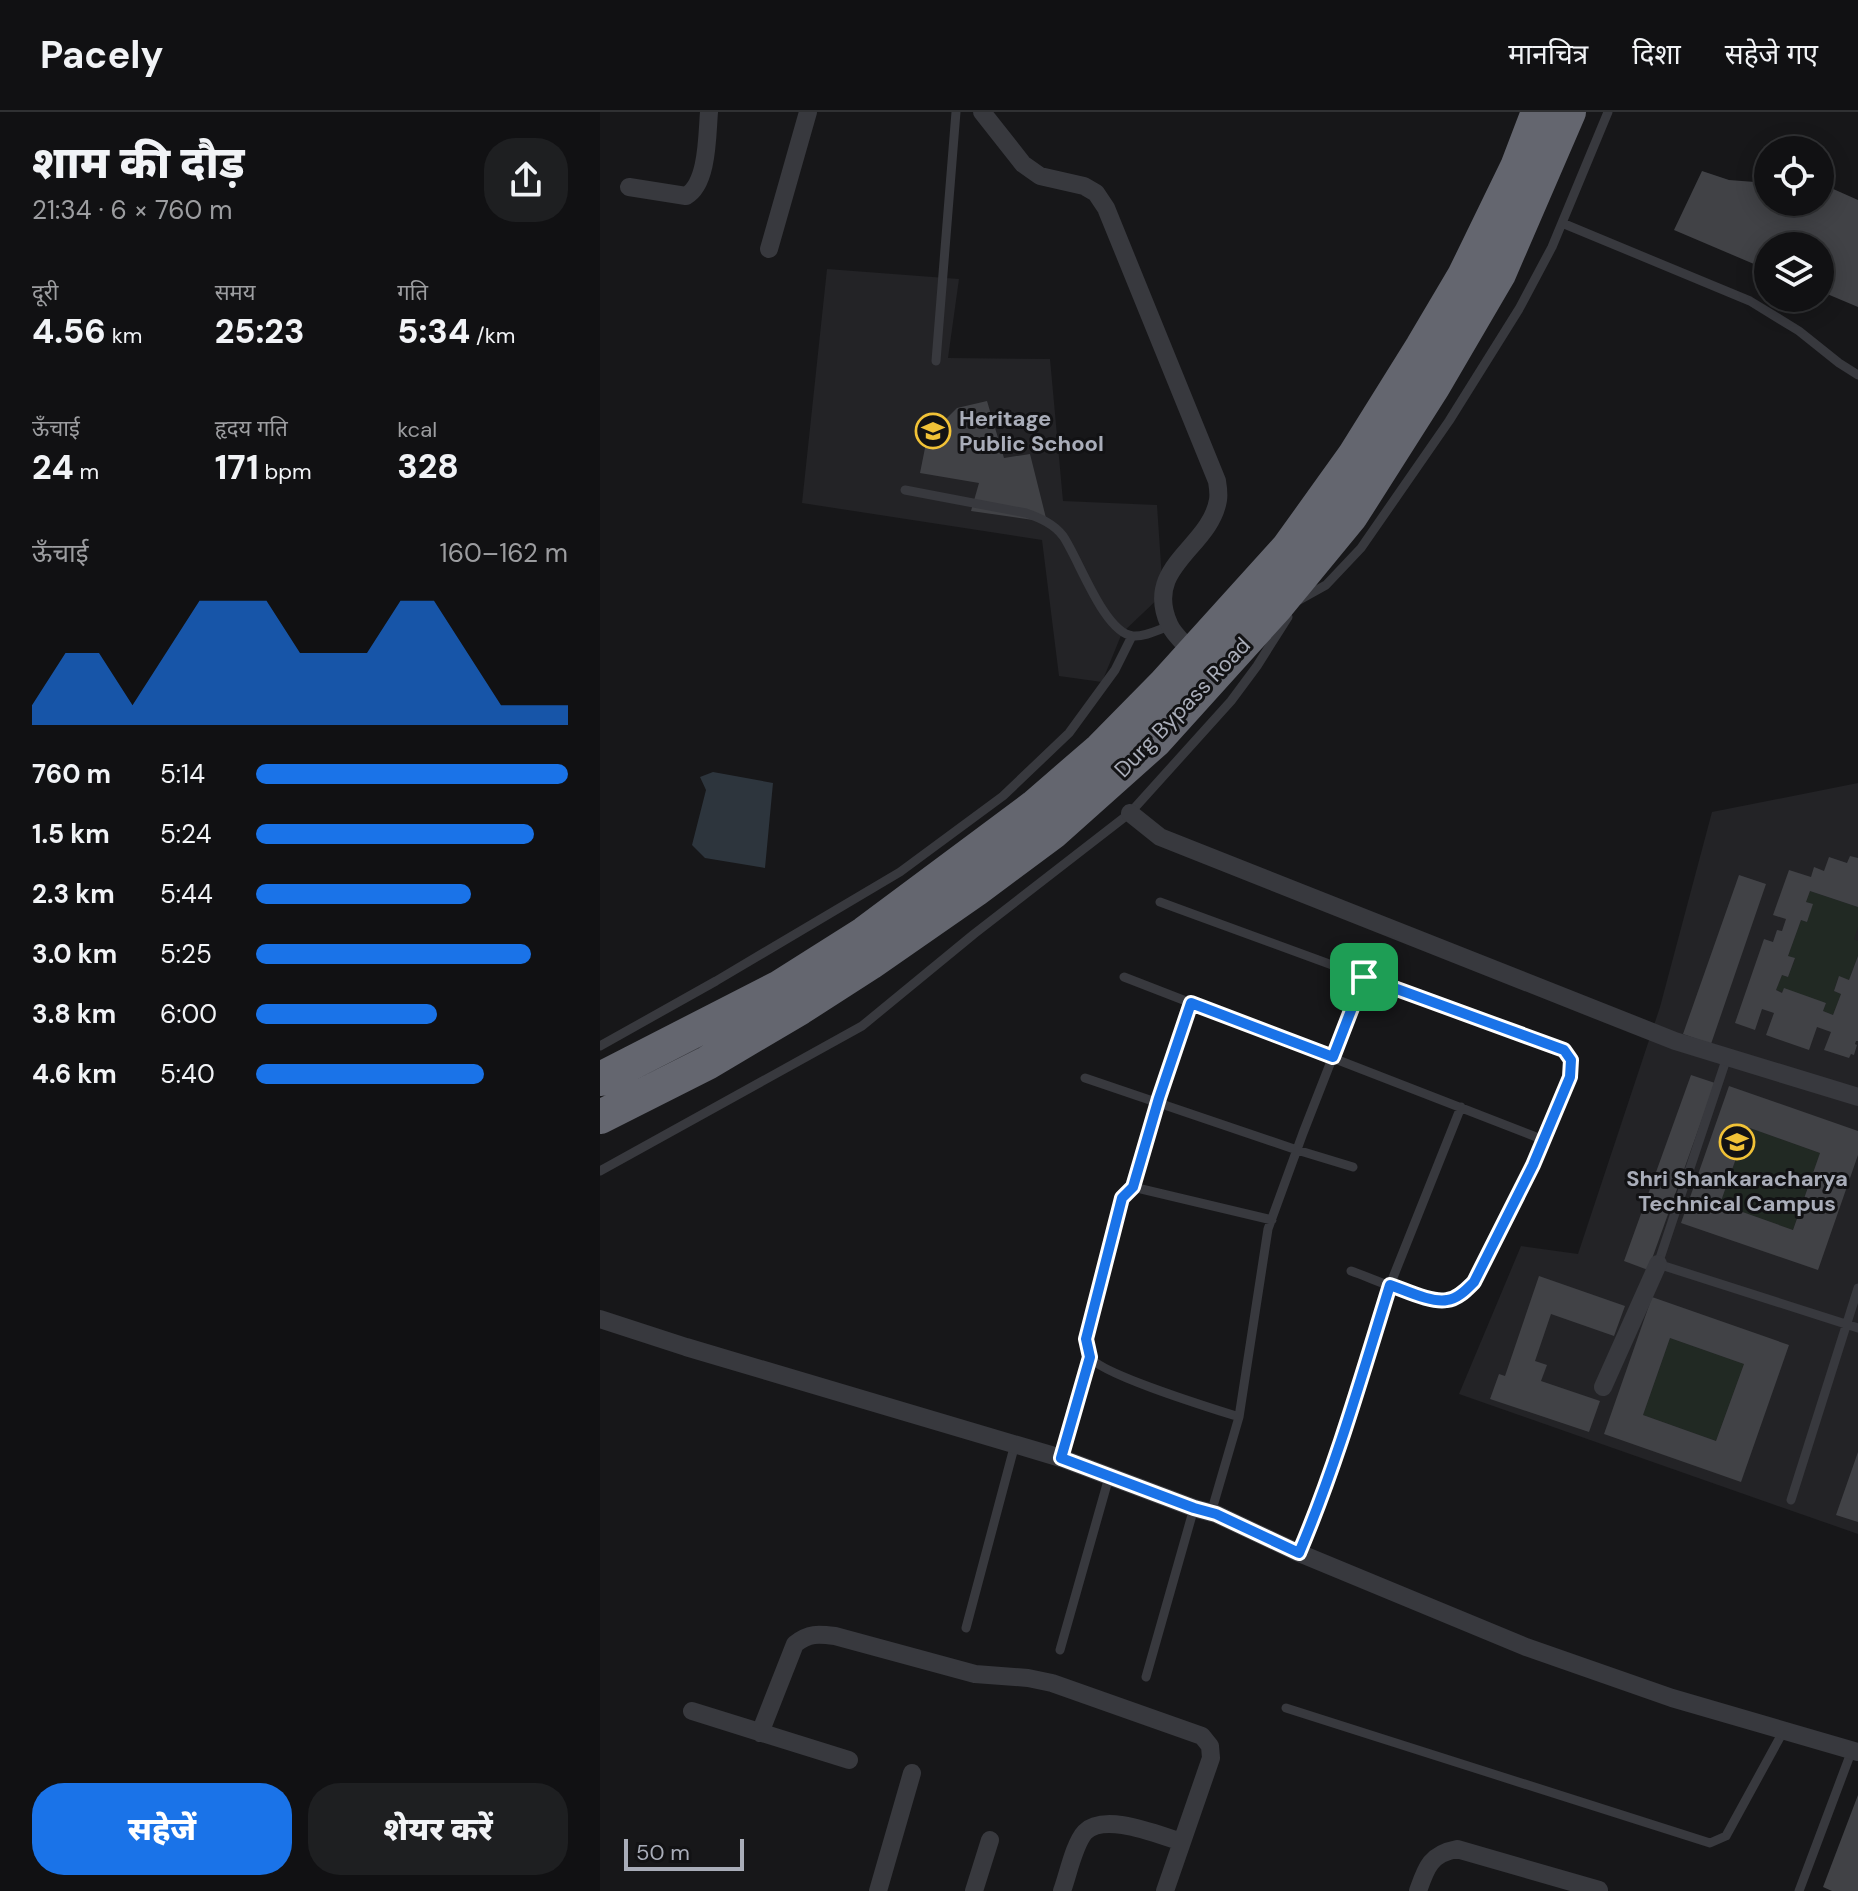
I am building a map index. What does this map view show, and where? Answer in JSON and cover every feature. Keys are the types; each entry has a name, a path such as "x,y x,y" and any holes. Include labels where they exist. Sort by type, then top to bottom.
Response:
{"highway":[{"name":"Durg Bypass Road","path":"600,1079 778,988 865,933 1034,807 1101,749 1165,684 1288,548 1354,456 1464,276 1517,167 1538,112"},
{"name":"Durg Bypass Road","path":"600,1117 707,1063 870,963 1053,832 1155,741 1288,603 1351,516 1433,387 1499,274 1569,112"}],"street":[{"path":"629,187 686,196 693,192 702,176 709,112"},
{"path":"769,249 808,112"},
{"path":"982,112 1023,164 1040,176 1084,186 1101,200 1217,481 1219,497 1210,523 1170,571 1163,594 1169,626 1193,653"},
{"path":"1130,813 1160,837 1675,1041 1858,1097"},
{"path":"1603,1387 1658,1264"},
{"path":"600,1319 1061,1458 1203,1511 1526,1647 1672,1698 1855,1751"},
{"path":"760,1733 795,1644 815,1633 975,1674 1052,1683 1202,1736 1210,1746 1211,1758 1165,1891"},
{"path":"692,1711 849,1760"},
{"path":"878,1891 912,1773"},
{"path":"1062,1891 1083,1834 1094,1825 1114,1823 1182,1842"},
{"path":"974,1891 990,1840"},
{"path":"1418,1891 1424,1872 1433,1858 1444,1851 1457,1849 1599,1890"}],"lane":[{"path":"936,361 956,112"},
{"path":"600,1171 862,1026 1130,813 1231,701 1257,666 1288,603 1326,585 1361,548 1449,421 1519,309 1552,247 1608,112"},
{"path":"1562,223 1750,301 1787,323 1858,375"},
{"path":"905,490 1042,518 1062,534 1101,606 1122,633 1140,635 1169,626"},
{"path":"600,1046 900,872 1003,796 1069,733 1115,670 1132,636"},
{"path":"1160,902 1564,1050 1571,1060 1570,1077 1533,1165 1474,1282 1462,1294 1446,1301 1424,1297 1351,1271"},
{"path":"1124,977 1544,1140"},
{"path":"1146,1677 1239,1417 1268,1229 1364,977"},
{"path":"1061,1458 1090,1357 1086,1339 1122,1198 1133,1187 1191,1003"},
{"path":"1727,1057 1658,1264 1858,1328"},
{"path":"1085,1078 1353,1167"},
{"path":"1299,1553 1339,1450 1390,1285 1461,1107"},
{"path":"1133,1187 1272,1220"},
{"path":"1791,1500 1858,1288"},
{"path":"1090,1357 1101,1366 1128,1378 1239,1417"},
{"path":"966,1628 1015,1444"},
{"path":"1060,1650 1109,1477"},
{"path":"1286,1708 1710,1843 1726,1836 1784,1730"},
{"path":"1799,1891 1855,1751"}],"shaded area":[{"name":"Heritage Public School","path":"827,269 959,279 948,358 1050,359 1063,501 1157,505 1163,594 1122,633 1102,682 1059,676 1042,540 802,503"},
{"path":"713,772 773,783 765,868 705,858 692,845 706,790 700,777"},
{"name":"Shri Shankaracharya Technical Campus","path":"1858,783 1858,1534 1459,1394 1521,1246 1578,1254 1660,1007 1712,812"},
{"path":"1810,891 1858,907 1858,927 1854,939 1858,941 1858,955 1849,980 1838,977 1834,991 1841,994 1833,1015 1823,1011 1826,1003 1776,990 1782,975 1788,977 1795,959 1788,956 1801,920 1807,922 1812,904 1806,902"},
{"path":"1747,1127 1820,1153 1793,1230 1720,1204"},
{"path":"1670,1338 1744,1364 1716,1441 1643,1415"}],"building":[{"path":"1702,171 1729,180 1754,182 1754,216 1834,216 1834,189 1858,200 1858,307 1834,297 1834,232 1754,232 1754,264 1674,230"},
{"path":"987,401 1004,458 1030,454 1047,522 971,511 979,483 920,473 927,438 957,408"},
{"path":"1850,856 1858,858 1858,907 1810,891 1806,902 1813,904 1807,922 1801,920 1788,956 1795,958 1788,977 1782,975 1776,990 1782,993 1784,988 1826,1003 1823,1011 1833,1015 1841,994 1834,991 1839,976 1849,980 1858,956 1858,1041 1854,1055 1851,1054 1849,1058 1824,1050 1831,1032 1817,1027 1809,1050 1766,1035 1774,1013 1762,1009 1755,1030 1735,1023 1764,939 1773,942 1777,930 1782,931 1786,919 1773,915 1789,870 1811,877 1814,867 1824,871 1829,857 1847,863"},
{"path":"1739,875 1766,884 1711,1044 1683,1034"},
{"path":"1691,1075 1715,1083 1648,1270 1624,1261"},
{"path":"1729,1086 1858,1131 1858,1155 1818,1270 1681,1223","holes":["1747,1127 1820,1153 1793,1230 1720,1204"]},
{"path":"1539,1276 1625,1306 1614,1336 1551,1314 1535,1361 1547,1365 1541,1381 1600,1401 1589,1432 1490,1399 1499,1374 1505,1376"},
{"path":"1652,1297 1789,1345 1741,1482 1604,1434","holes":["1670,1338 1744,1364 1716,1441 1643,1415"]},
{"path":"1858,1452 1858,1522 1836,1515"},
{"path":"1858,1795 1858,1891 1832,1891 1823,1887"}],"place":[{"name":"Heritage Public School","path":"933,431"},
{"name":"Shri Shankaracharya Technical Campus","path":"1737,1142"}],"route":[{"path":"1364,977 1564,1050 1571,1060 1570,1077 1533,1165 1474,1282 1462,1294 1446,1301 1390,1285 1339,1450 1299,1553 1216,1514 1061,1458 1090,1357 1086,1339 1122,1198 1133,1187 1191,1003 1333,1057 1364,977"}]}
